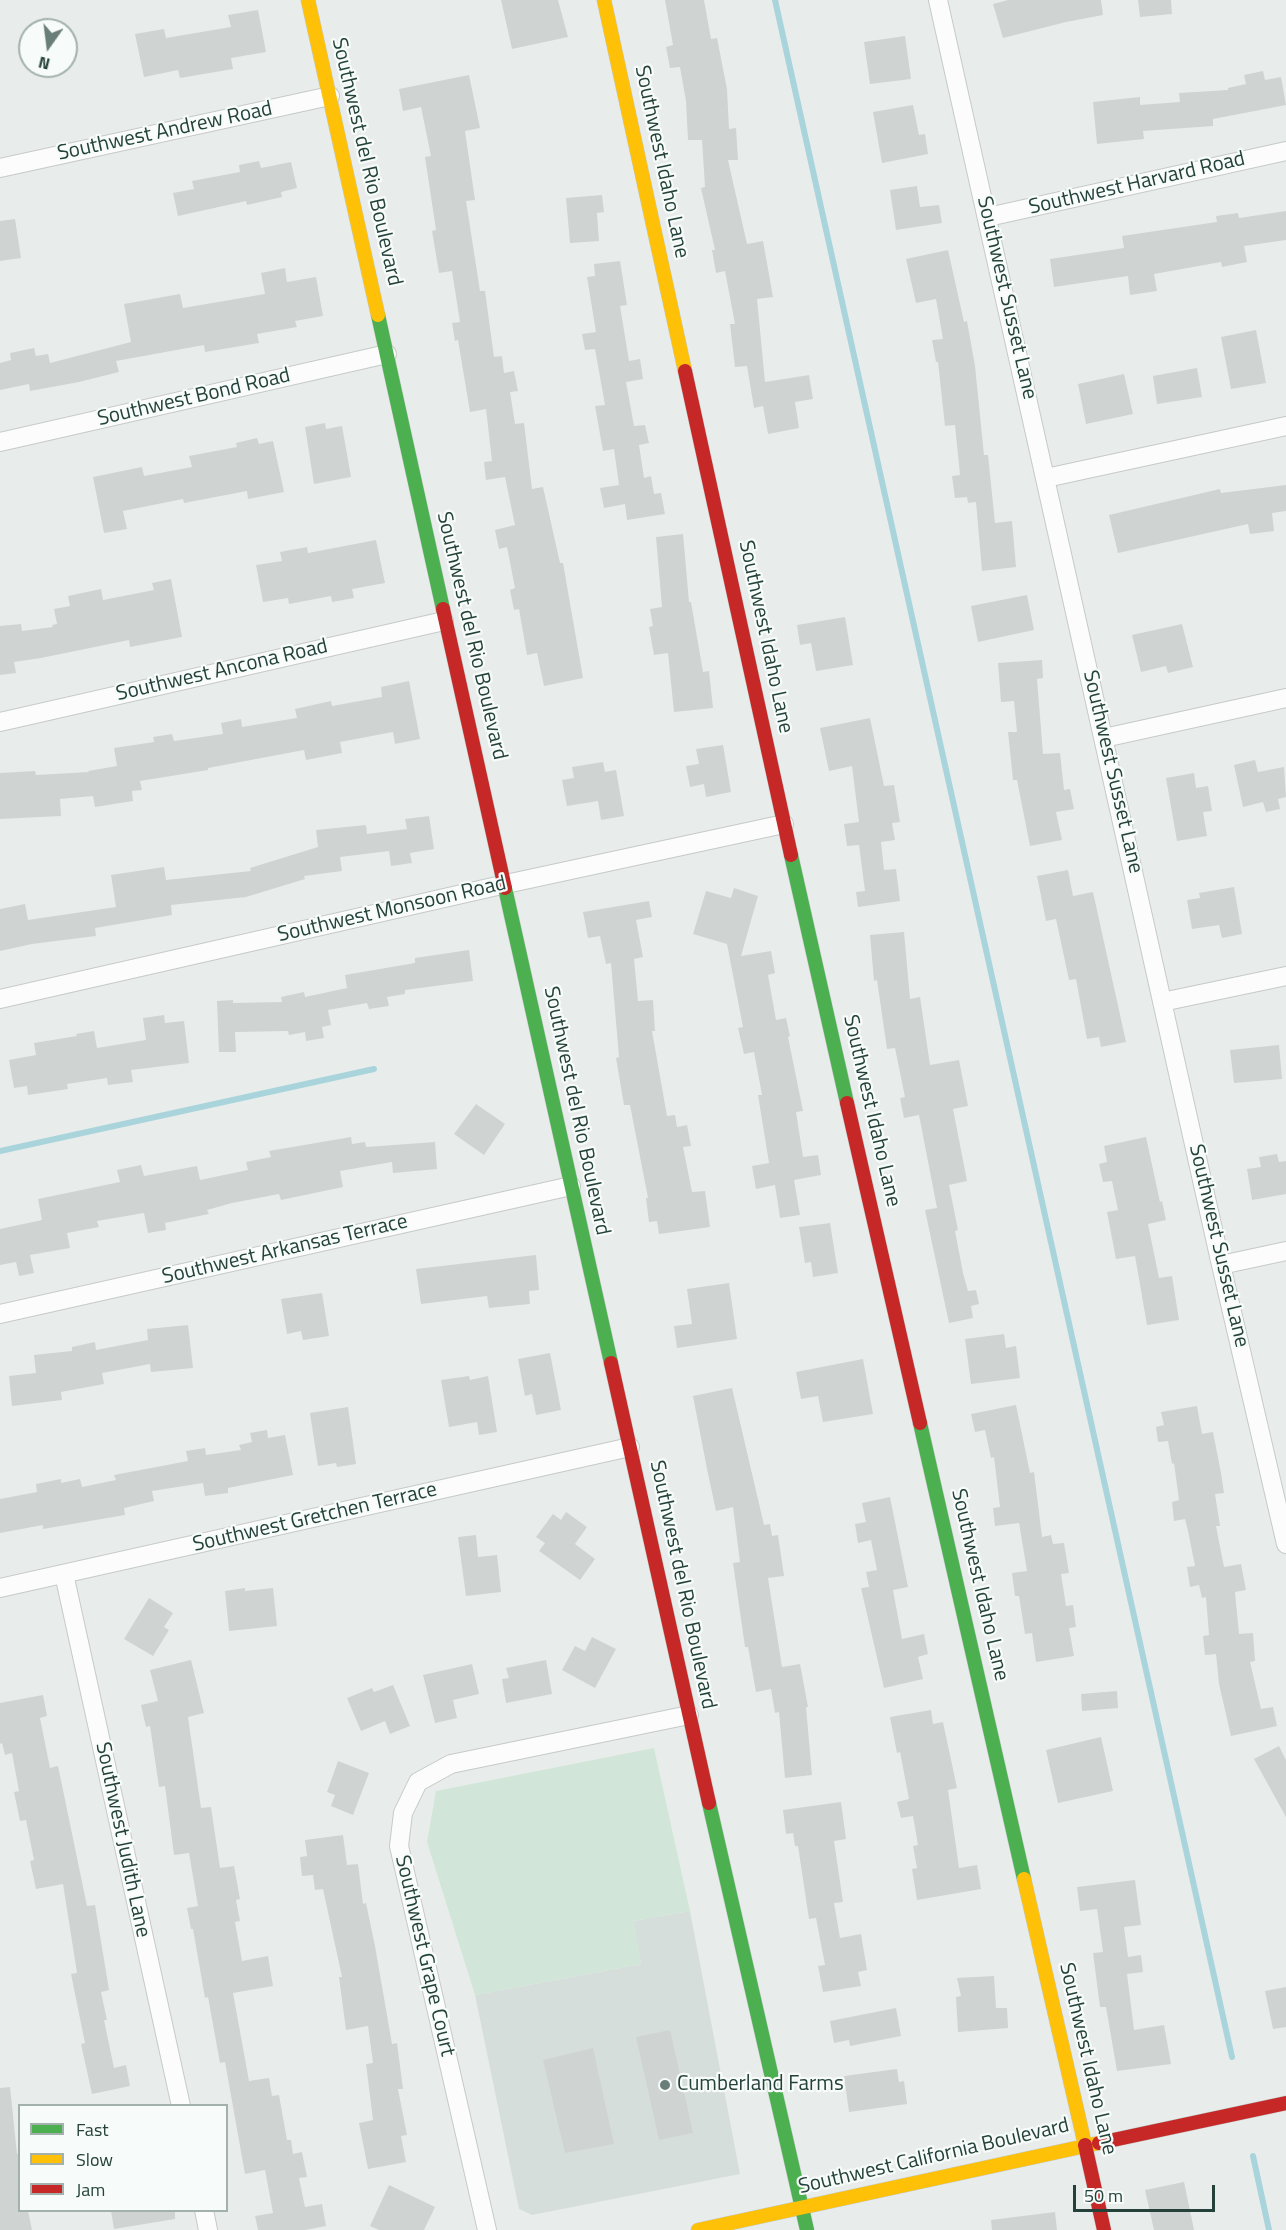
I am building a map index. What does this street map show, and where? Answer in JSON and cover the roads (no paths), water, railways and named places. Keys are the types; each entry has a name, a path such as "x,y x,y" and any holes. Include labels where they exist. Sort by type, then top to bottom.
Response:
{"street":[{"name":"Southwest del Rio Boulevard","path":"308,0 444,621 506,884 570,1186 807,2230"},
{"name":"Southwest Idaho Lane","path":"604,0 784,824 1104,2230"},
{"name":"Southwest Susset Lane","path":"938,0 1221,1265 1285,1532"},
{"name":"Southwest Andrew Road","path":"0,168 330,96"},
{"name":"Southwest Harvard Road","path":"988,217 1286,151"},
{"name":"Southwest Bond Road","path":"0,442 387,354"},
{"path":"1046,478 1286,426"},
{"name":"Southwest Ancona Road","path":"0,722 444,621"},
{"path":"1104,738 1286,698"},
{"name":"Southwest Monsoon Road","path":"0,999 506,884 784,824"},
{"path":"1162,1002 1286,976"},
{"name":"Southwest Arkansas Terrace","path":"0,1314 570,1186"},
{"path":"1221,1265 1286,1251"},
{"name":"Southwest Gretchen Terrace","path":"0,1588 630,1447"},
{"name":"Southwest Judith Lane","path":"64,1574 181,2104"},
{"name":"Southwest Grape Court","path":"487,2230 399,1846 403,1813 418,1782 452,1764 689,1715"},
{"name":"Southwest California Boulevard","path":"698,2230 1286,2103"},
{"path":"204,2212 208,2230"}],"waterway":[{"path":"775,0 1232,2057"},
{"path":"0,1151 374,1069"},
{"path":"1253,2156 1269,2230"}],"place":[{"name":"Cumberland Farms","path":"665,2085"}]}
